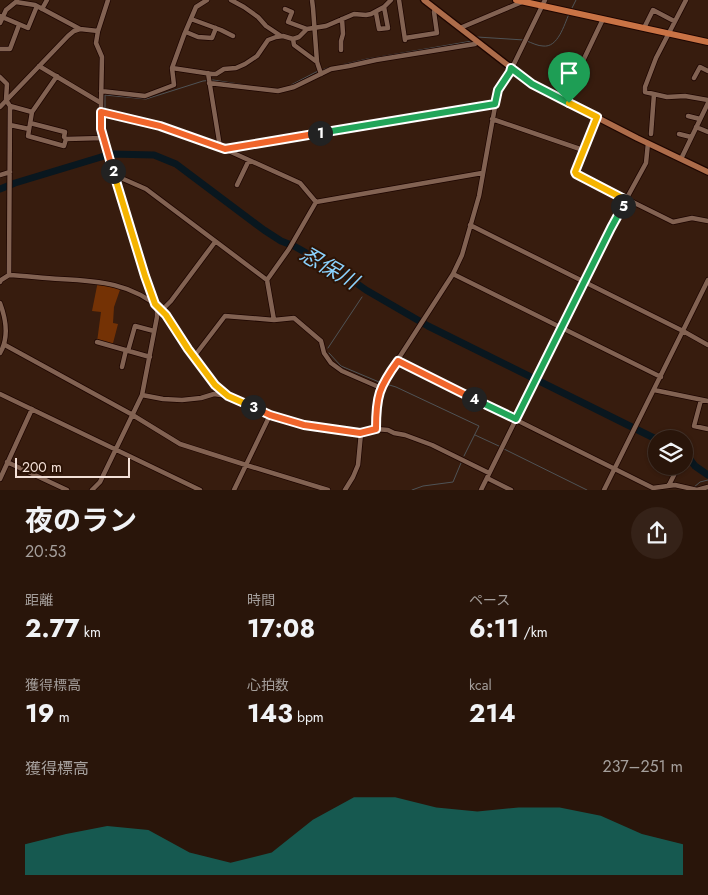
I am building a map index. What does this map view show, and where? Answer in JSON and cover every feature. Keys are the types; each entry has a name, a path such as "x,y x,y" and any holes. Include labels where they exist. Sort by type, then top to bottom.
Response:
{"highway":[{"path":"516,0 544,3 603,19 708,42"}],"main road":[{"path":"424,0 532,84 708,172"}],"street":[{"path":"42,8 47,0"},
{"path":"92,490 100,482 142,395 157,317 155,304 101,129 102,57 96,43 108,0"},
{"path":"101,91 145,96 174,85 172,68 191,19 196,7 207,0"},
{"path":"231,0 258,17 266,26 282,36 292,39 299,37 307,30 326,26 354,14 366,15 376,13 391,0"},
{"path":"312,0 317,62 321,74"},
{"path":"399,0 405,40 437,33 435,9"},
{"path":"681,159 696,127 704,116 708,102 685,96 667,97 645,92 645,87 674,21 686,0"},
{"path":"0,23 1,17 6,10 17,1 42,8 80,29 98,31"},
{"path":"460,28 523,2"},
{"path":"376,429 376,406 384,381 453,274 462,255 479,196 498,90 510,72 544,3"},
{"path":"1,17 28,28 37,6"},
{"path":"376,13 379,29 388,28 384,7"},
{"path":"284,9 292,12 288,22 307,30"},
{"path":"644,28 653,10 674,21"},
{"path":"191,19 233,36"},
{"path":"341,50 342,19"},
{"path":"569,103 581,65 603,19"},
{"path":"0,49 10,49 19,25"},
{"path":"186,32 198,37 212,38 216,28"},
{"path":"0,107 68,36 80,29"},
{"path":"172,68 216,74 224,69 236,68 245,64 257,56 268,40 282,36"},
{"path":"292,39 294,45 317,62"},
{"path":"209,83 278,91 294,87 331,68 474,44 476,40"},
{"path":"39,66 101,103"},
{"path":"694,78 700,67 708,71"},
{"path":"208,73 222,148"},
{"path":"30,123 65,132 64,146 28,136 30,123 32,112 57,76"},
{"path":"0,77 7,84 6,100 10,106 9,275"},
{"path":"651,134 654,94"},
{"path":"222,148 495,104"},
{"path":"10,106 32,112"},
{"path":"101,112 160,126 222,148 300,182 316,202"},
{"path":"688,116 704,116"},
{"path":"597,117 575,170 576,174 673,222 692,218 708,221"},
{"path":"492,119 583,150"},
{"path":"10,126 29,129"},
{"path":"696,127 708,132"},
{"path":"679,134 691,137"},
{"path":"66,139 103,138"},
{"path":"481,490 611,228 646,163 648,143"},
{"path":"238,185 249,160"},
{"path":"0,175 10,172"},
{"path":"316,202 482,174"},
{"path":"115,177 146,189 268,280"},
{"path":"274,320 268,280 293,243 316,202"},
{"path":"470,225 708,345"},
{"path":"162,310 215,242"},
{"path":"453,274 661,377"},
{"path":"0,282 9,275 105,282 129,289 162,310 210,380 228,396"},
{"path":"604,490 708,280"},
{"path":"701,295 708,298"},
{"path":"0,303 4,314 5,328 5,345 0,353"},
{"path":"193,356 225,316 274,320 294,318 321,341 324,353 331,363 342,371 381,388"},
{"path":"122,367 135,326 154,331"},
{"path":"97,342 150,356"},
{"path":"5,345 133,415 180,444 328,490"},
{"path":"398,361 653,488 675,485 697,490 708,487"},
{"path":"654,390 708,402"},
{"path":"0,394 200,490"},
{"path":"142,395 163,400 182,400 201,398 214,394 228,396 270,415 304,425 360,433 376,429 388,430 432,445 511,490"},
{"path":"701,400 694,426 708,429"},
{"path":"0,479 32,409"},
{"path":"234,490 270,415"},
{"path":"346,490 358,465 360,433"},
{"path":"7,462 67,490"},
{"path":"669,485 674,475"}],"shaded area":[{"path":"98,281 121,287 114,307 113,323 118,324 112,347 97,342 101,312 92,311"}],"waterway":[{"path":"572,8 576,0"},
{"path":"527,41 541,46 548,46 553,43 560,35 569,14"},
{"path":"476,39 477,37 524,40"},
{"path":"341,65 472,41"},
{"path":"322,70 330,67"},
{"path":"291,85 318,71"},
{"path":"111,154 105,131 105,95 146,99 203,81 213,80 245,85"},
{"name":"忍保川","path":"0,189 111,154 154,155 176,164 281,241 294,246 342,273 366,290 428,326 648,435"},
{"path":"328,348 362,297"},
{"path":"329,353 341,366 379,382"},
{"path":"386,384 479,426 464,456"},
{"path":"475,435 501,447"},
{"path":"504,449 587,490"},
{"path":"412,490 423,486 453,482 461,463"},
{"name":"忍保川","path":"693,463 708,475"},
{"path":"693,488 700,482 708,480"}],"route":[{"path":"511,68 532,84 569,103 597,117 583,150 575,172 576,174 626,200 516,419 398,361 381,388 376,406 376,429 360,433 304,425 270,415 228,396 210,380 166,315 155,304 101,129 101,112 160,126 225,149 495,104 498,90 511,68"}]}
